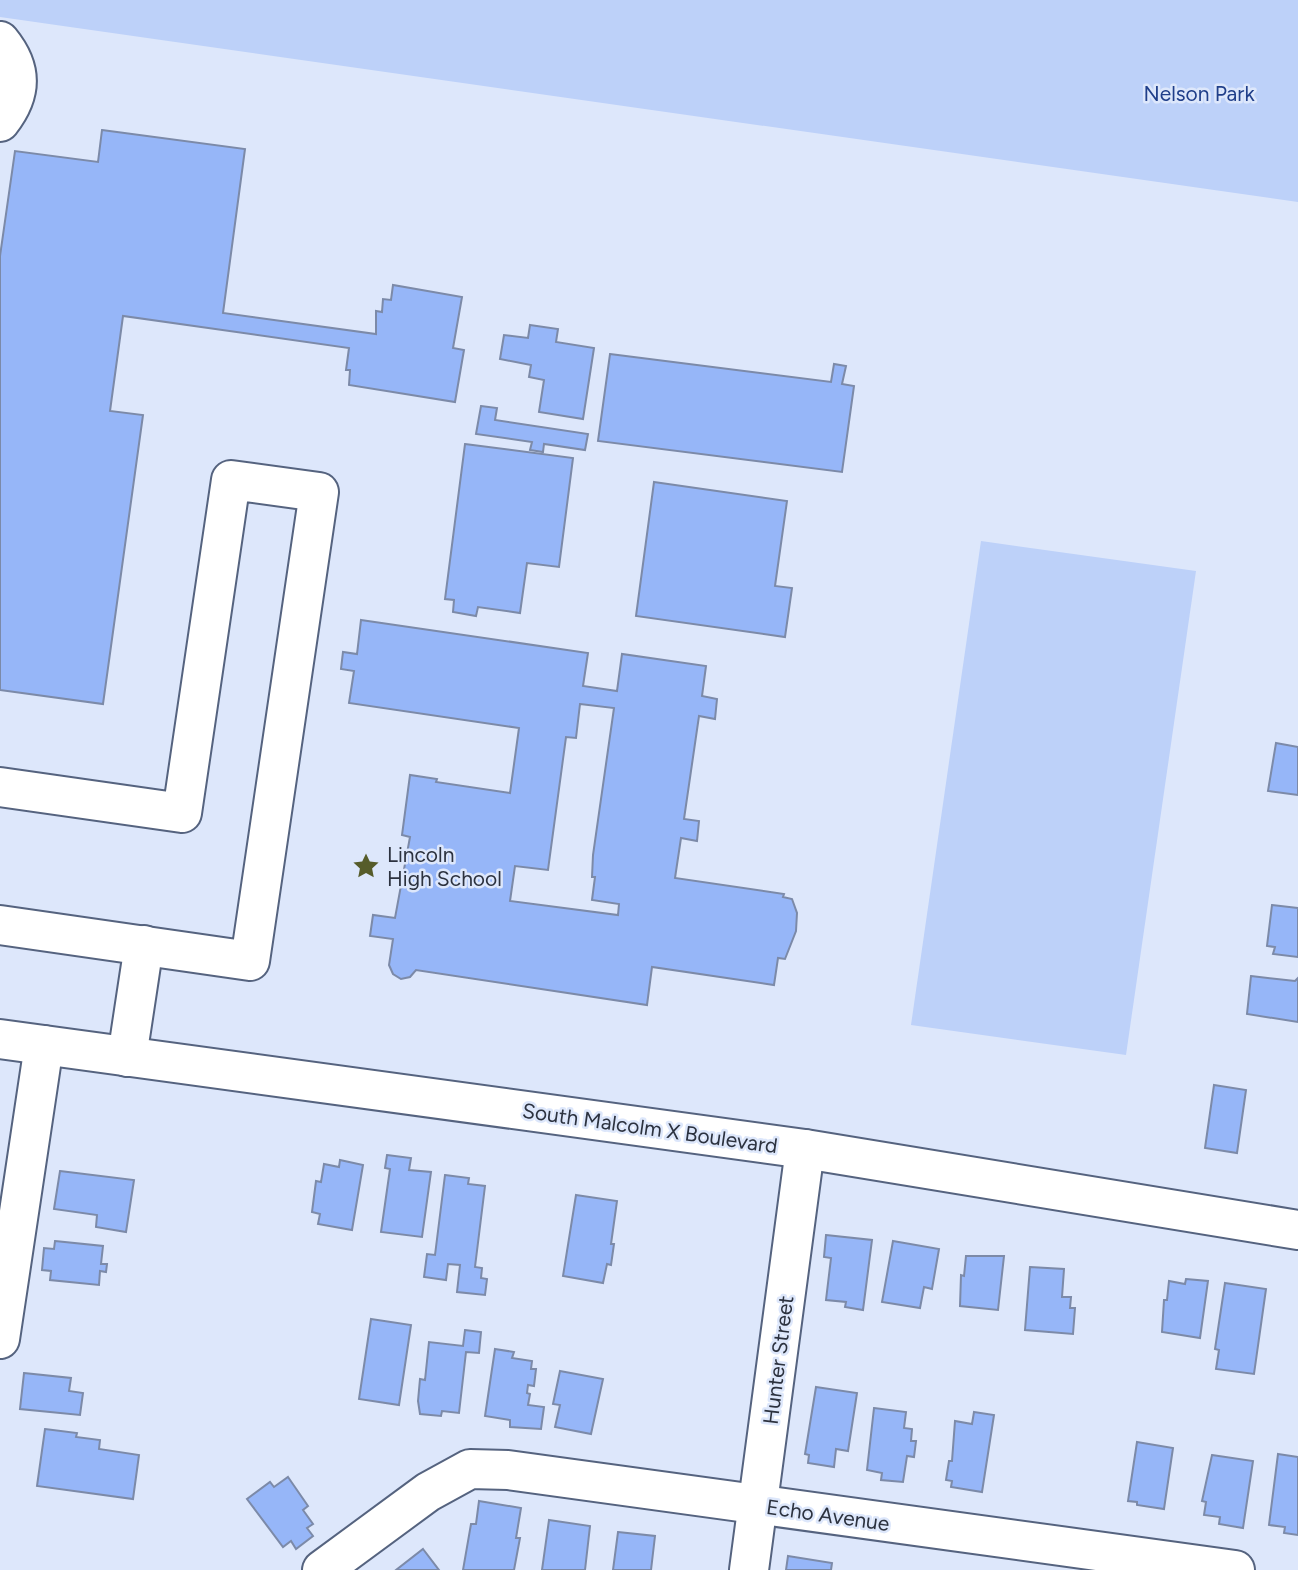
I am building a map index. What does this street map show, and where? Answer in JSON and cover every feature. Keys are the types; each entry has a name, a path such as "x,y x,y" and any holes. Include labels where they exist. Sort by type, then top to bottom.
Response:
{"street":[{"path":"0,41 10,53 17,71 17,91 10,109 0,122"},
{"path":"0,787 181,813 231,480 319,492 250,961 0,925"},
{"path":"127,1057 144,945"},
{"name":"South Malcolm X Boulevard","path":"0,1038 805,1149 1298,1230"},
{"path":"0,1339 44,1045"},
{"name":"Hunter Street","path":"749,1570 805,1149"},
{"name":"Echo Avenue","path":"323,1570 428,1492 470,1469 508,1470 1235,1570"}],"green space":[{"name":"Nelson Park","path":"0,0 1298,0 1298,202 0,17"},
{"path":"981,541 1196,571 1126,1055 911,1025"}],"building":[{"path":"102,130 245,149 223,313 376,334 376,311 382,312 383,299 391,300 393,285 462,297 453,348 464,350 455,402 349,385 350,370 346,370 349,348 123,316 110,411 143,415 103,704 0,690 0,256 15,151 98,162"},
{"path":"530,325 558,329 556,342 594,348 583,419 539,412 544,380 529,377 531,365 500,359 504,335 528,338"},
{"path":"610,354 831,382 834,364 846,366 842,384 854,386 842,472 598,441"},
{"path":"481,406 497,408 495,420 588,434 585,450 544,444 543,452 530,450 532,442 476,434"},
{"path":"465,444 573,458 559,567 527,563 520,613 478,607 476,616 453,612 454,600 445,599"},
{"path":"654,482 787,501 775,586 792,588 785,637 636,616"},
{"path":"361,620 588,653 583,686 617,691 622,654 706,666 702,696 717,699 715,719 699,716 684,819 699,821 697,841 681,838 675,878 784,894 783,897 792,899 797,913 796,931 785,959 778,958 774,985 652,967 647,1005 416,970 410,977 401,979 393,974 389,965 393,939 370,936 373,915 395,918 410,837 402,835 410,775 437,779 436,782 510,793 519,728 349,703 354,671 341,669 343,652 357,654","holes":["580,704 614,708 593,855 592,877 595,877 592,900 619,904 618,915 510,901 515,866 548,870 566,737 576,738"]},
{"path":"1276,743 1298,747 1298,795 1268,791"},
{"path":"1272,905 1298,908 1298,957 1273,954 1275,947 1267,946"},
{"path":"1251,976 1295,981 1298,978 1298,1022 1247,1014"},
{"path":"1214,1085 1246,1090 1237,1153 1205,1148"},
{"path":"387,1155 411,1158 409,1170 431,1172 422,1237 381,1232 390,1169 385,1168"},
{"path":"340,1160 363,1165 352,1230 318,1224 320,1214 312,1212 316,1181 321,1182 324,1164 339,1167"},
{"path":"60,1171 134,1180 126,1232 96,1227 97,1215 54,1209"},
{"path":"445,1175 469,1178 468,1184 485,1186 475,1267 482,1268 481,1278 487,1279 485,1295 457,1292 460,1265 448,1264 446,1280 424,1277 427,1254 435,1255"},
{"path":"576,1195 617,1201 611,1265 607,1264 603,1283 563,1276"},
{"path":"826,1235 872,1240 863,1310 845,1307 846,1302 826,1300 831,1258 824,1257"},
{"path":"55,1241 103,1246 101,1264 107,1264 106,1272 100,1271 99,1285 50,1280 51,1271 42,1270 44,1248 54,1249"},
{"path":"893,1241 939,1249 932,1289 924,1287 920,1308 882,1302"},
{"path":"966,1256 1004,1256 998,1310 960,1306 961,1275 964,1276"},
{"path":"1030,1267 1064,1269 1062,1297 1071,1297 1070,1308 1075,1308 1073,1334 1025,1330"},
{"path":"1186,1279 1208,1281 1200,1338 1162,1332 1164,1300 1167,1300 1169,1281 1185,1284"},
{"path":"1225,1283 1266,1289 1254,1374 1216,1369 1219,1350 1215,1349"},
{"path":"371,1319 411,1325 399,1405 359,1399"},
{"path":"465,1330 481,1332 479,1353 466,1352 459,1413 442,1411 441,1416 420,1414 420,1379 425,1380 429,1342 463,1346"},
{"path":"495,1349 514,1352 512,1358 532,1361 531,1369 536,1369 534,1386 528,1385 528,1405 544,1407 541,1429 510,1427 510,1420 485,1416"},
{"path":"560,1371 603,1379 591,1434 555,1427 560,1405 553,1404"},
{"path":"24,1373 71,1378 69,1391 83,1393 80,1415 20,1409"},
{"path":"816,1387 857,1393 848,1451 836,1449 834,1467 808,1463 809,1455 805,1454"},
{"path":"874,1408 906,1412 904,1428 912,1429 911,1441 916,1441 914,1457 907,1456 903,1482 881,1480 882,1473 867,1470"},
{"path":"974,1412 994,1415 982,1492 951,1487 952,1481 946,1480 949,1461 952,1461 955,1421 972,1424"},
{"path":"45,1429 77,1433 76,1437 100,1440 99,1449 139,1455 133,1499 37,1486"},
{"path":"1137,1442 1173,1448 1164,1509 1128,1501"},
{"path":"1278,1454 1298,1457 1298,1535 1284,1533 1285,1527 1269,1525"},
{"path":"1212,1455 1253,1461 1243,1528 1219,1524 1220,1517 1204,1515 1206,1502 1202,1501"},
{"path":"288,1477 308,1506 303,1510 313,1524 307,1528 313,1536 296,1549 291,1541 283,1547 247,1499 270,1482 274,1487"},
{"path":"479,1501 521,1508 516,1538 520,1538 514,1570 463,1570 471,1524 476,1524"},
{"path":"549,1520 590,1526 585,1570 542,1570"},
{"path":"618,1532 655,1536 651,1570 613,1570"},
{"path":"423,1549 439,1570 396,1570"},
{"path":"788,1556 832,1563 831,1570 786,1570"}],"place":[{"name":"Lincoln High School","path":"366,866"}]}
